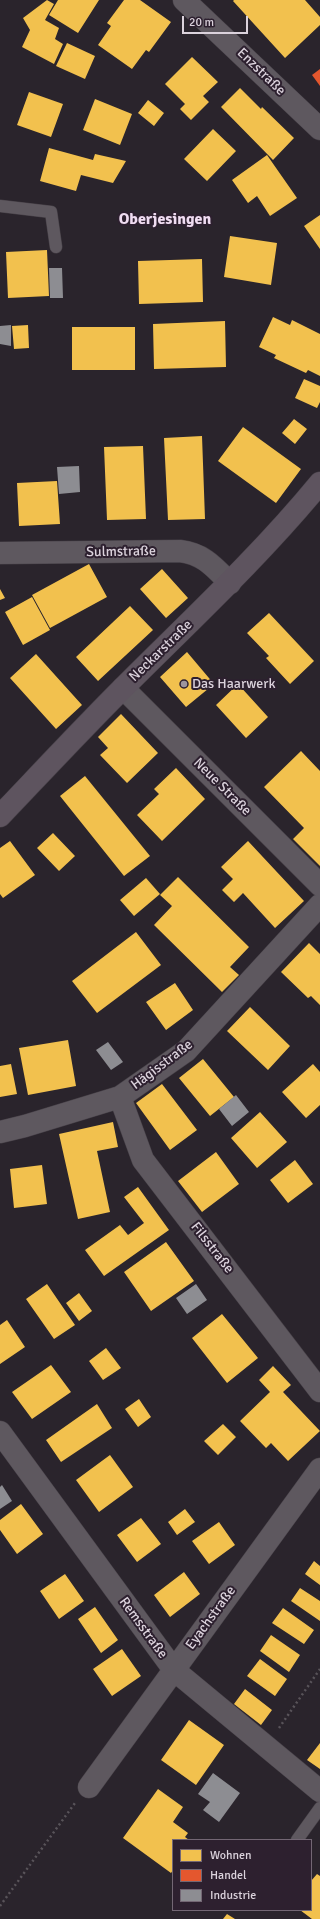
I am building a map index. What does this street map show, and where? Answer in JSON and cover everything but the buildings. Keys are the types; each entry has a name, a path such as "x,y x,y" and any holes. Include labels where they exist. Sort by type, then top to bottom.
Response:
{"main road":[{"name":"Neckarstraße","path":"0,816 123,688 230,583 287,523 320,483"}],"street":[{"name":"Enzstraße","path":"197,4 320,128"},
{"name":"Sulmstraße","path":"0,553 180,551 194,553 208,561 230,583"},
{"name":"Neue Straße","path":"123,688 320,886"},
{"name":"Hägisstraße","path":"0,1132 25,1126 120,1097 186,1051 320,905"},
{"name":"Filsstraße","path":"120,1097 143,1160 320,1391"},
{"name":"Remsstraße","path":"0,1432 174,1670 265,1747 320,1791"},
{"name":"Eyachstraße","path":"89,1787 320,1469"}],"lane":[{"path":"0,206 51,212 56,247"},
{"path":"299,1839 320,1808"}],"path":[{"path":"265,1747 320,1669"},
{"path":"0,1906 78,1799 89,1787"}],"place":[{"name":"Das Haarwerk","path":"184,684"}],"district":[{"name":"Oberjesingen","path":"165,220"}]}
